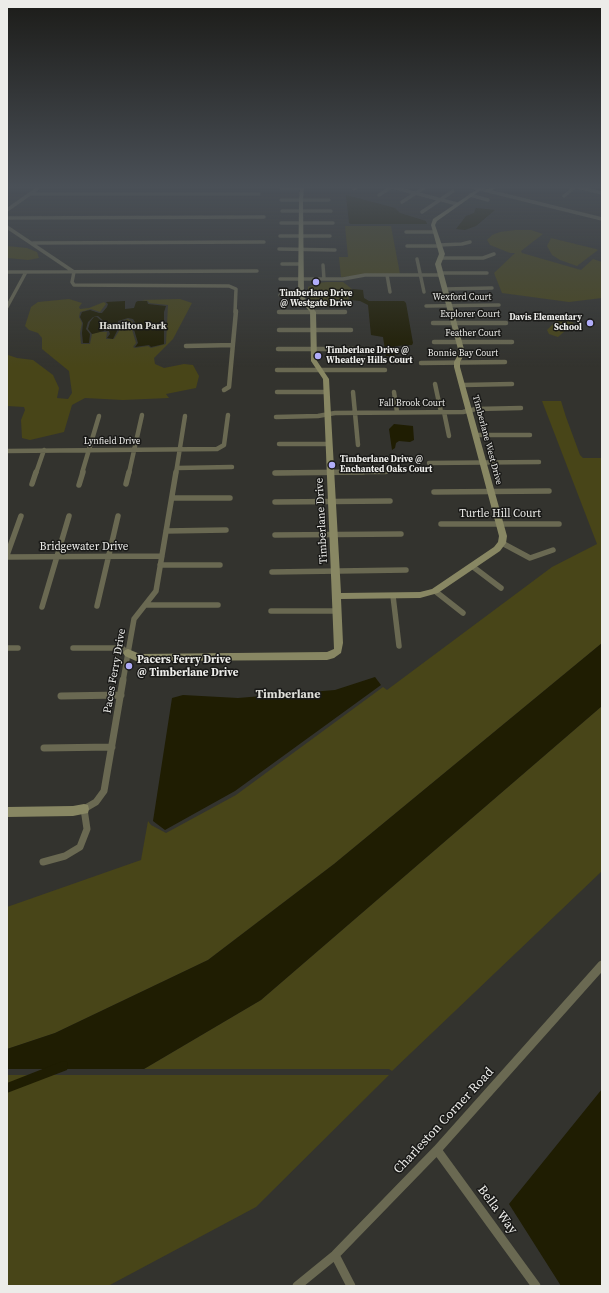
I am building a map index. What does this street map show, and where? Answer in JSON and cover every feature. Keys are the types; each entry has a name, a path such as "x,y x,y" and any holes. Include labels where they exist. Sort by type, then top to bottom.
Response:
{"street":[{"path":"38,246 74,272"},
{"path":"301,246 301,295 313,312"},
{"name":"Timberlane West Drive","path":"439,246 442,254 438,264 462,353 457,362 503,536 502,543"},
{"path":"279,249 334,250"},
{"path":"441,258 483,258 494,254"},
{"path":"417,259 424,292"},
{"path":"282,264 302,264"},
{"path":"323,265 324,279"},
{"path":"7,272 258,271"},
{"path":"7,307 26,272"},
{"path":"74,272 72,282 79,286 229,286 236,289 237,294 229,387 224,390"},
{"path":"280,279 324,279 387,275 487,273"},
{"path":"387,275 390,292"},
{"path":"445,289 492,288"},
{"path":"280,295 301,295"},
{"name":"Wexford Court","path":"426,306 499,305"},
{"path":"279,312 345,312"},
{"name":"Timberlane Drive","path":"128,653 139,658 327,656 334,654 338,650 338,611 327,392 326,380 314,361 313,312"},
{"name":"Explorer Court","path":"433,323 506,323"},
{"path":"279,330 351,330"},
{"name":"Feather Court","path":"434,342 512,342"},
{"path":"186,346 233,345"},
{"path":"278,350 360,349"},
{"name":"Bonnie Bay Court","path":"421,362 505,362"},
{"path":"277,370 385,370"},
{"path":"435,384 449,436"},
{"path":"463,385 512,384"},
{"path":"277,392 327,392"},
{"path":"353,392 358,445"},
{"path":"394,392 397,412"},
{"name":"Fall Brook Court","path":"276,417 318,416 335,413 443,412 521,408"},
{"path":"126,484 142,415"},
{"name":"Lynfield Drive","path":"7,451 217,449 224,445 228,415"},
{"path":"79,485 99,416"},
{"name":"Paces Ferry Drive","path":"84,809 96,802 104,791 134,619 156,591 186,416"},
{"path":"476,435 530,435"},
{"path":"279,444 330,444"},
{"path":"32,484 44,450"},
{"path":"428,462 539,462"},
{"path":"177,468 232,468"},
{"path":"275,472 386,472"},
{"path":"434,492 548,492"},
{"path":"172,498 230,498"},
{"path":"275,502 390,502"},
{"path":"7,556 21,516"},
{"path":"42,607 69,516"},
{"path":"97,606 118,516"},
{"name":"Turtle Hill Court","path":"441,524 559,524"},
{"path":"166,531 226,530"},
{"path":"275,535 401,534"},
{"path":"337,596 420,595 435,591 497,549 502,543 530,558 553,550"},
{"name":"Bridgewater Drive","path":"7,556 162,556"},
{"path":"160,565 220,565"},
{"path":"472,566 501,588"},
{"path":"272,572 406,570"},
{"path":"435,591 463,613"},
{"path":"393,596 399,646"},
{"path":"145,605 218,605"},
{"path":"271,611 338,611"},
{"path":"7,648 18,648"},
{"path":"73,648 122,648 128,653"},
{"path":"61,696 121,696"},
{"path":"44,748 112,747"},
{"path":"7,812 73,811 84,809 87,829 80,847 65,856 43,862"},
{"name":"Charleston Corner Road","path":"297,1286 335,1255 437,1150 602,965"},
{"name":"Bella Way","path":"437,1150 536,1286"},
{"path":"335,1255 351,1286"}],"shaded area":[{"path":"7,246 10,246 27,248 37,252 39,258 28,260 7,258"},
{"path":"347,246 395,246 400,274 341,277 339,257 348,257"},
{"path":"493,246 527,246 521,251 522,253 581,270 593,259 602,262 602,298 569,302 502,293 494,273 515,253 510,253"},
{"path":"547,246 585,246 598,250 577,266 560,260 552,255"},
{"path":"343,282 352,289 348,291 349,303 337,306 316,307 308,298 308,287 317,283"},
{"path":"353,289 363,290 364,298 369,301 404,301 406,303 413,343 412,345 396,346 394,347 395,356 386,356 383,337 371,335 368,305 360,301 350,300 349,291"},
{"path":"69,299 82,303 79,307 80,309 89,308 104,302 106,304 100,312 91,309 80,312 79,317 82,323 80,333 81,344 90,344 92,334 99,332 107,332 106,339 114,339 119,331 118,329 120,322 128,319 133,322 131,326 136,343 133,347 135,348 148,346 151,348 166,344 168,305 149,303 148,301 141,300 180,299 192,303 173,339 154,358 155,364 164,368 184,364 193,365 199,376 196,388 166,394 169,398 123,400 85,398 72,405 64,432 30,440 22,438 21,420 25,410 24,407 7,406 7,357 8,355 33,360 53,375 59,388 57,398 68,399 72,393 69,371 42,349 42,338 38,333 29,330 25,326 31,307 38,302"},
{"path":"125,301 125,309 134,308 136,302 138,301 147,301 148,304 166,306 164,312 164,344 151,347 149,345 135,347 138,343 133,326 135,322 133,319 128,318 118,321 117,331 113,339 107,338 110,334 109,331 106,331 107,324 98,316 93,317 88,322 86,329 90,334 89,343 83,343 83,323 80,317 82,312 90,310 102,313 107,307 108,304 106,302"},
{"path":"94,317 97,317 105,324 104,331 92,334 88,329 90,322"},
{"path":"559,318 574,323 558,337 549,334 547,330"},
{"path":"542,401 561,401 580,455 583,458 602,458 602,643 334,864 208,960 55,1033 7,1049 7,907 141,860 148,821 151,825 166,833 236,795 383,687 387,690 552,567 597,544"},
{"path":"394,424 413,426 414,440 410,442 399,441 392,450 389,429"},
{"path":"602,643 602,706 261,1000 144,1069 7,1069 7,1049 55,1033 208,960 334,864"},
{"path":"375,677 381,685 235,791 165,830 153,821 172,698 183,695 238,698 335,690"},
{"path":"602,706 602,871 392,1071 389,1069 144,1069 261,1000"},
{"path":"7,1075 389,1075 256,1207 108,1286 7,1286"},
{"path":"602,1089 602,1286 561,1286 509,1204"}],"waterway":[{"path":"7,1088 63,1066"}],"place":[{"name":"Timberlane Drive @ Westgate Drive","path":"316,282"},
{"name":"Davis Elementary School","path":"590,323"},
{"name":"Timberlane Drive @ Wheatley Hills Court","path":"318,356"},
{"name":"Timberlane Drive @ Enchanted Oaks Court","path":"332,465"},
{"name":"Pacers Ferry Drive @ Timberlane Drive","path":"129,666"}],"district":[{"name":"Hamilton Park","path":"133,326"},
{"name":"Timberlane","path":"288,695"}]}
